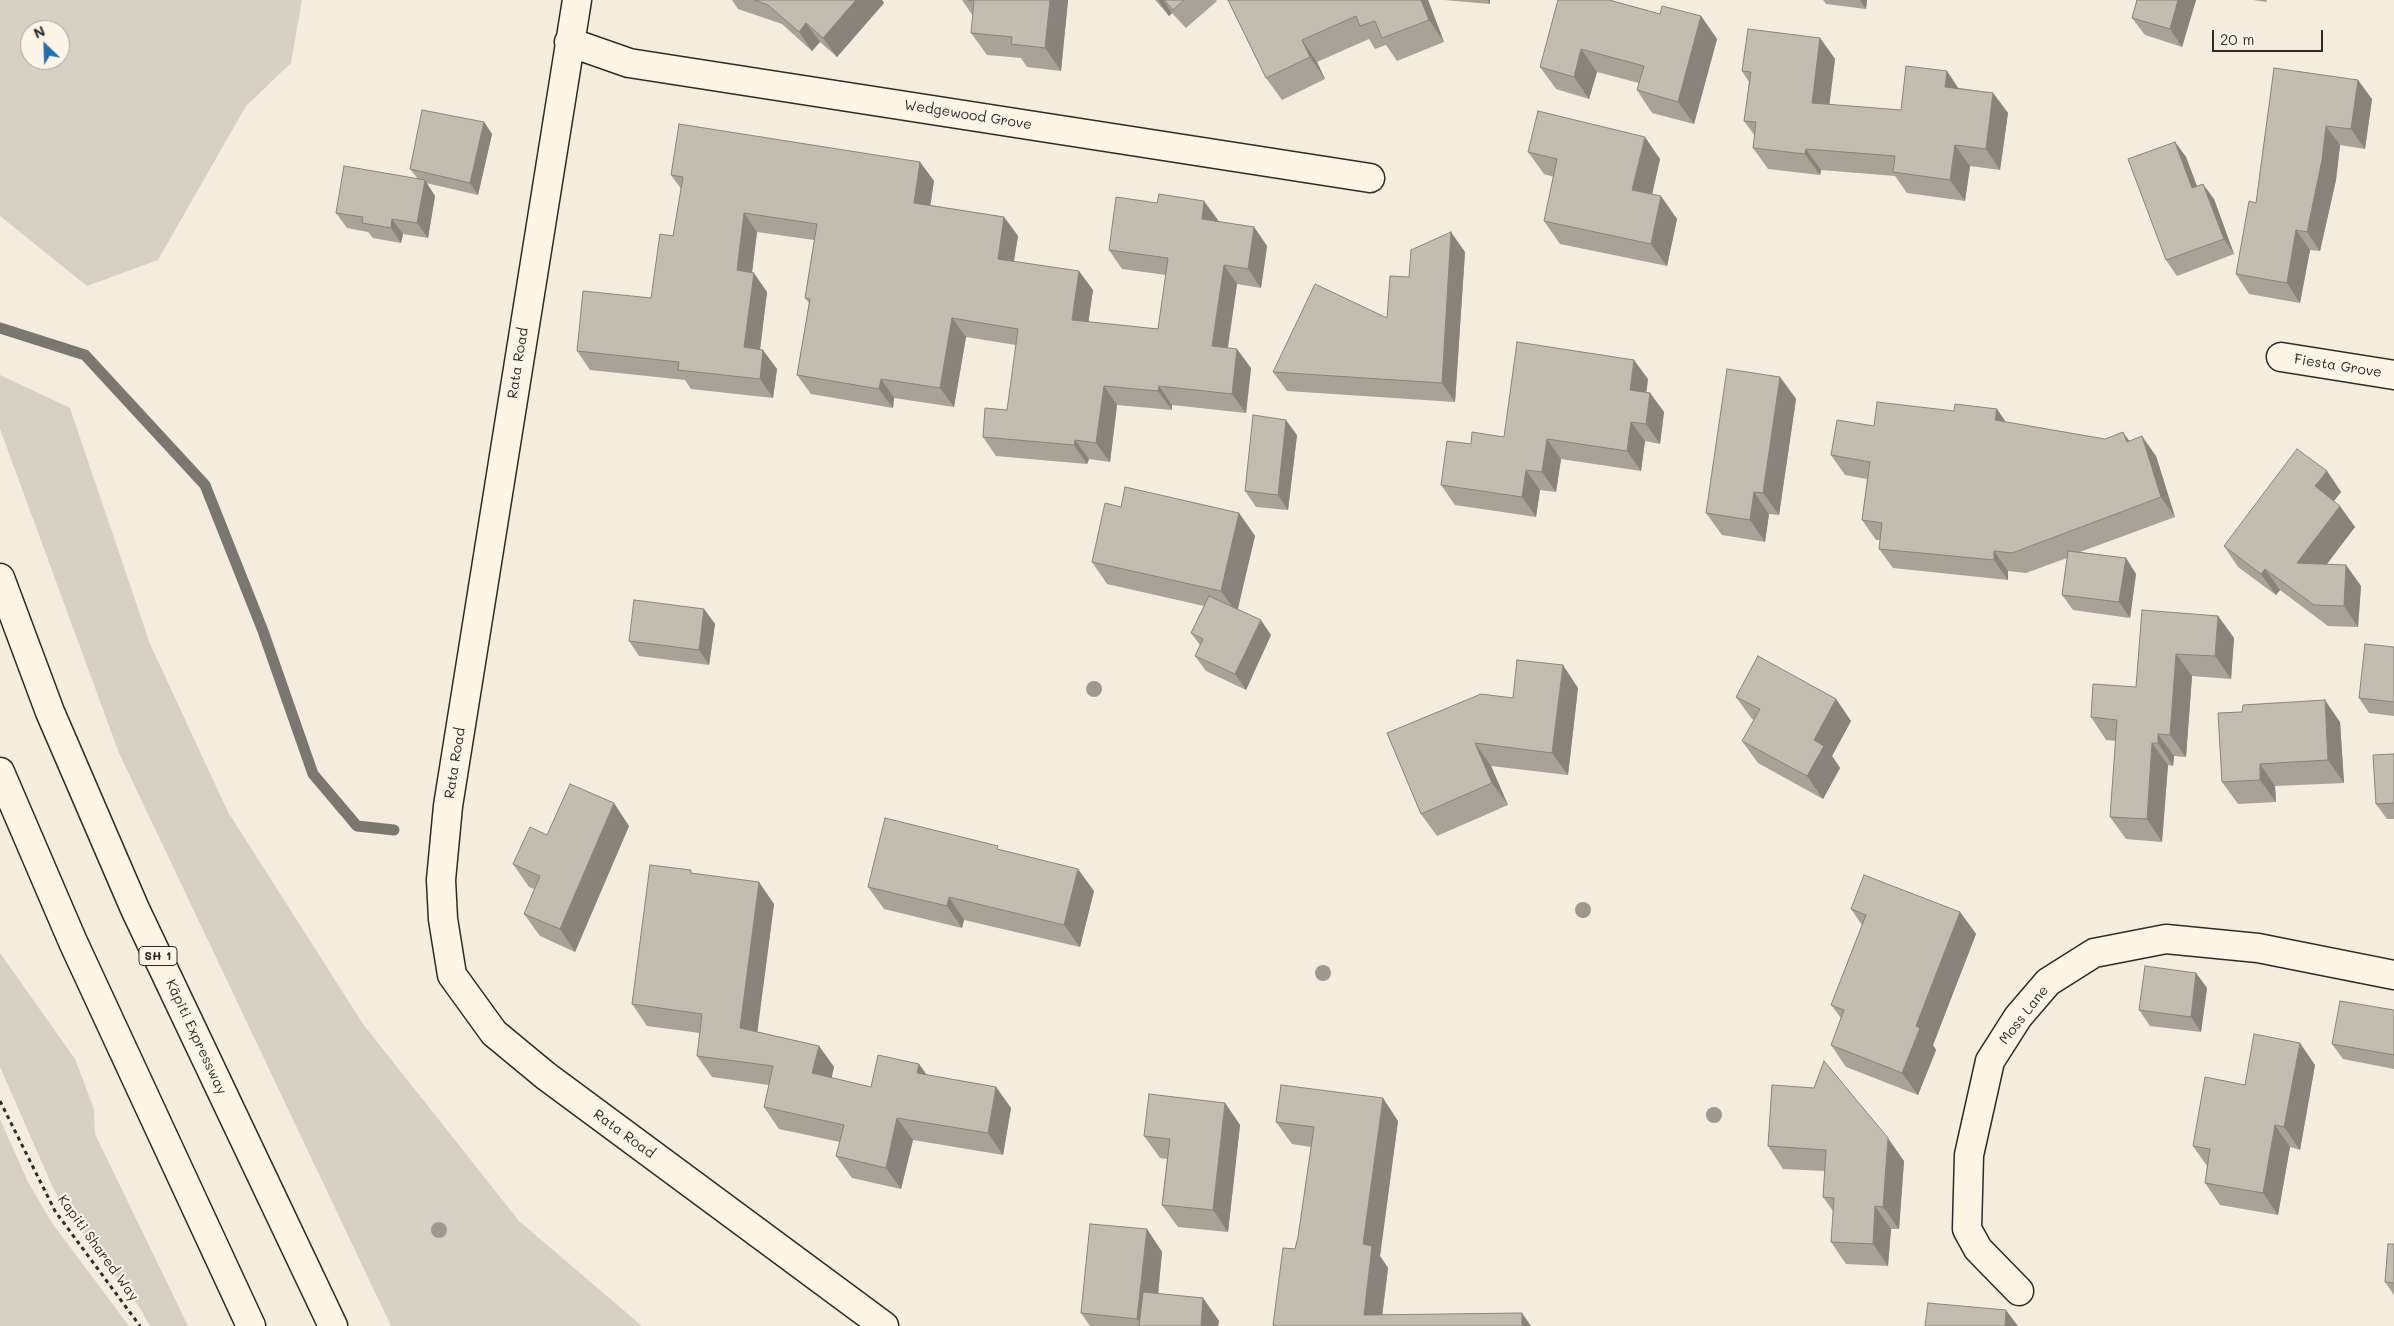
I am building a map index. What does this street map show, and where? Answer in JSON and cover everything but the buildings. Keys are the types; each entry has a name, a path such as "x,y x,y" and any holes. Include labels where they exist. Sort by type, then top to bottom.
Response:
{"main road":[{"name":"Rata Road","path":"577,0 448,806 441,880 443,919 452,975 494,1033 546,1076 884,1326"},
{"name":"Wedgewood Grove","path":"569,42 629,63 1370,178"},
{"name":"Fiesta Grove","path":"2281,357 2394,375"},
{"name":"Kāpiti Expressway","path":"0,578 50,712 136,909 333,1326"},
{"path":"0,772 73,942 251,1326"},
{"name":"Moss Lane","path":"2019,1291 1978,1249 1967,1229 1969,1154 1990,1061 2018,1017 2048,982 2094,954 2166,939 2258,948 2394,975"}],"path":[{"name":"Kapiti Shared Way","path":"0,1101 55,1212 140,1326"}],"shaded area":[{"path":"0,0 302,0 291,63 246,106 158,260 87,286 0,216"},
{"path":"0,375 70,408 150,644 228,812 363,1024 519,1221 642,1326 391,1326 119,753 0,429"},
{"path":"0,953 75,1059 94,1109 95,1134 188,1326 150,1326 138,1305 84,1235 54,1190 0,1067"},
{"path":"0,1119 28,1182 52,1223 129,1326 0,1326"}],"waterway":[{"path":"0,328 85,355 205,485 263,631 313,774 357,826 394,830"}]}
